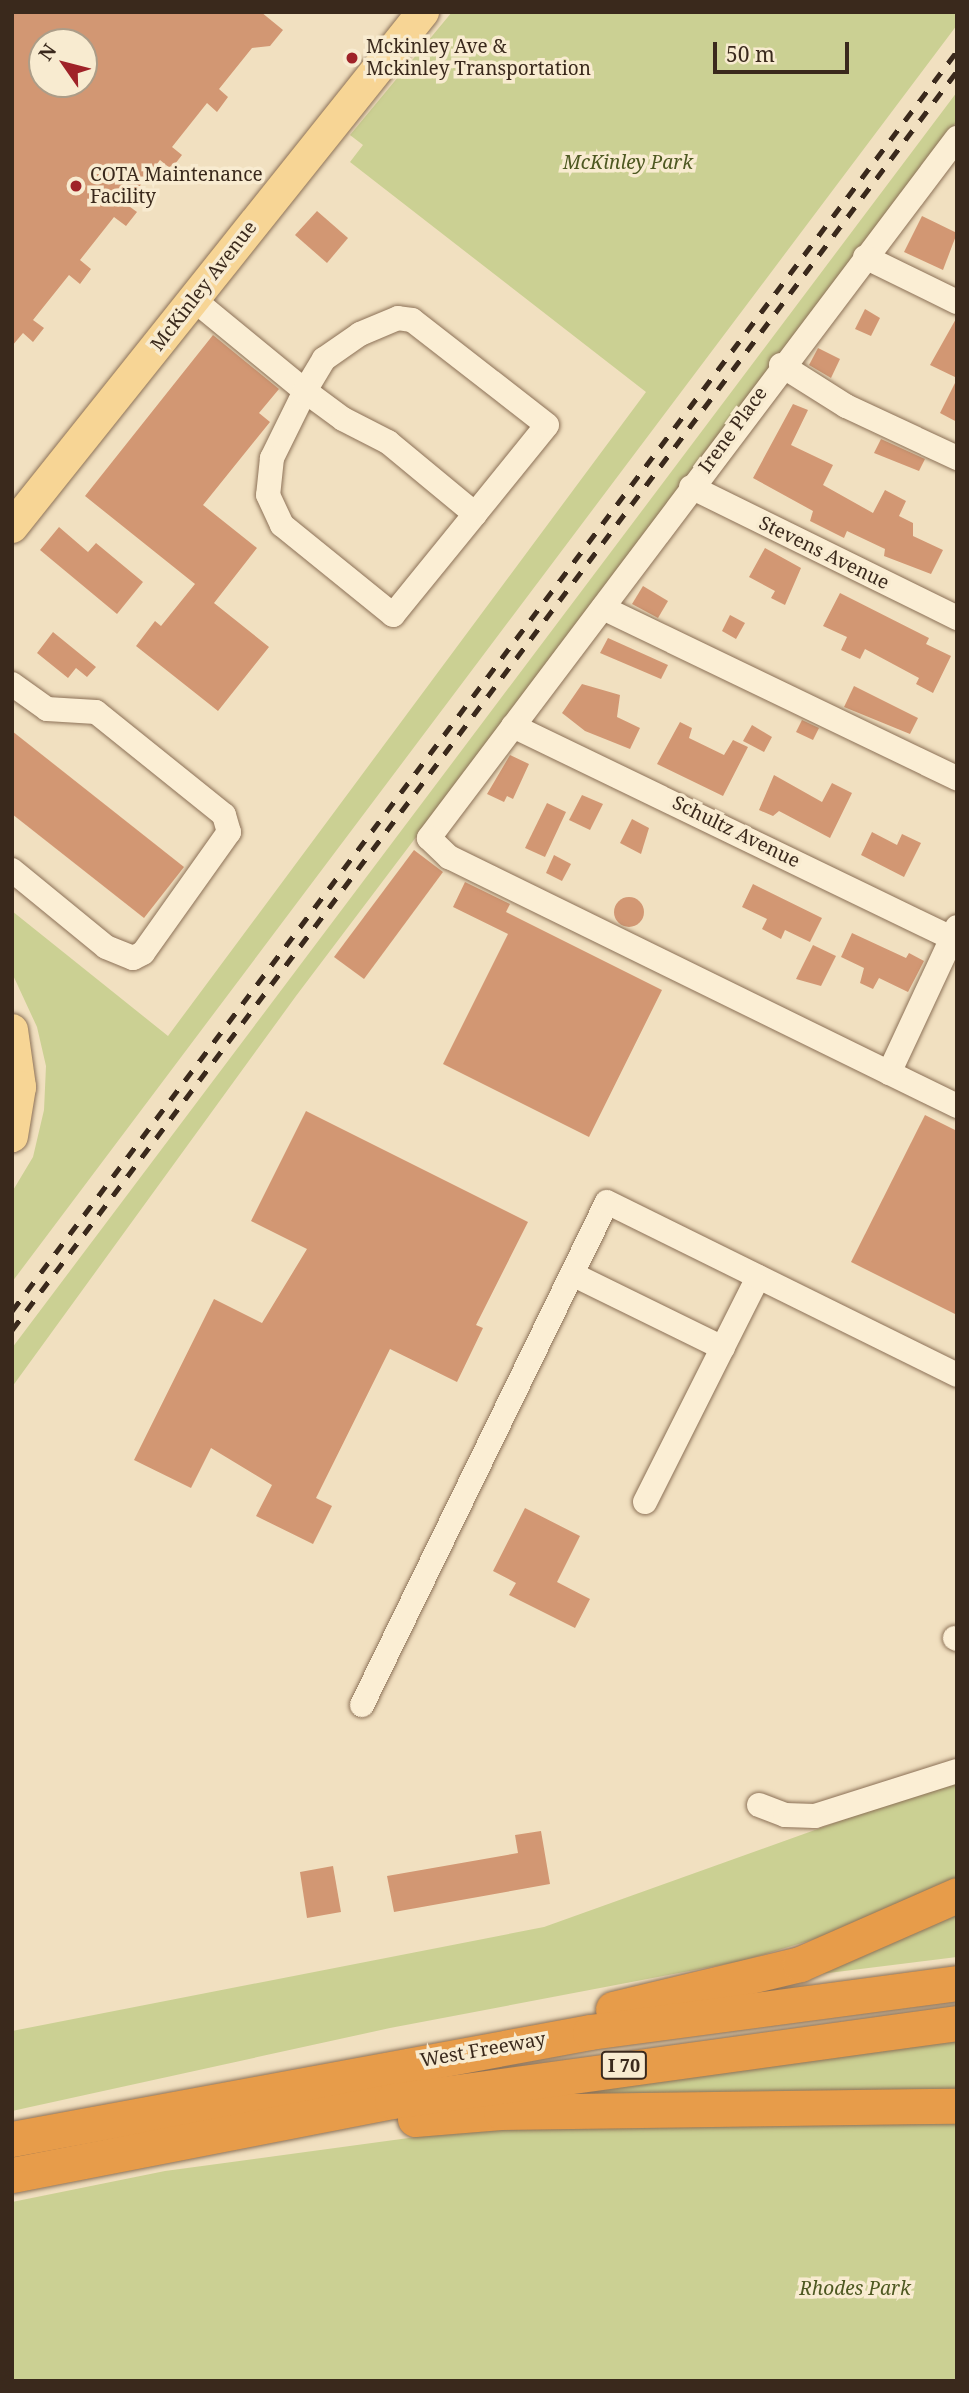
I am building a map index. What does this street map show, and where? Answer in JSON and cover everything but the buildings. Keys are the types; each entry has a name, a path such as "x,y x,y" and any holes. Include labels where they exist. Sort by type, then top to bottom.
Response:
{"highway":[{"path":"371,2068 800,1964 957,1895"},
{"name":"West Freeway","path":"12,2139 371,2068 590,2032 957,1983"},
{"name":"West Freeway","path":"12,2175 293,2119 626,2065 957,2023"},
{"path":"293,2119 357,2124 501,2112 957,2106"}],"main road":[{"name":"McKinley Avenue","path":"12,527 423,12"},
{"path":"12,1030 20,1087 12,1136"}],"street":[{"name":"Irene Place","path":"889,1073 434,849 429,838 435,826 603,608 781,365 956,139"},
{"path":"866,257 957,302"},
{"path":"193,299 305,391 343,419 388,442 475,514"},
{"path":"398,318 412,320 547,425 393,615 282,525 268,495 272,458 305,391 324,359 360,334 398,318"},
{"path":"781,365 846,406 957,458"},
{"name":"Stevens Avenue","path":"691,487 957,618"},
{"path":"603,608 957,778"},
{"path":"12,684 47,709 90,709 104,718 224,815 229,832 143,953 133,958 106,947 12,870"},
{"name":"Schultz Avenue","path":"513,726 955,936"},
{"path":"955,936 889,1073 957,1106"},
{"path":"362,1705 607,1202 957,1376"},
{"path":"572,1274 723,1348"},
{"path":"645,1502 758,1277"},
{"path":"759,1805 785,1815 816,1816 957,1771"}],"green space":[{"name":"McKinley Park","path":"452,12 957,12 957,25 12,1282 12,1192 33,1157 44,1110 46,1066 37,1027 12,973 12,911 168,1036 646,392 350,162 363,145 350,135"},
{"path":"957,92 957,121 296,996 12,1387 12,1348"},
{"path":"957,1779 957,1884 838,1932 742,1961 390,2028 12,2111 12,2031 544,1927"},
{"path":"957,1913 957,1957 788,1978"},
{"path":"957,2037 957,2092 572,2096 571,2090"},
{"name":"Rhodes Park","path":"957,2119 957,2381 12,2381 12,2202 165,2171 527,2122"}],"railway":[{"path":"12,1311 957,51"},
{"path":"12,1330 957,71"}],"place":[{"name":"Mckinley Ave & Mckinley Transportation","path":"352,58"},
{"name":"COTA Maintenance Facility","path":"76,186"}]}
